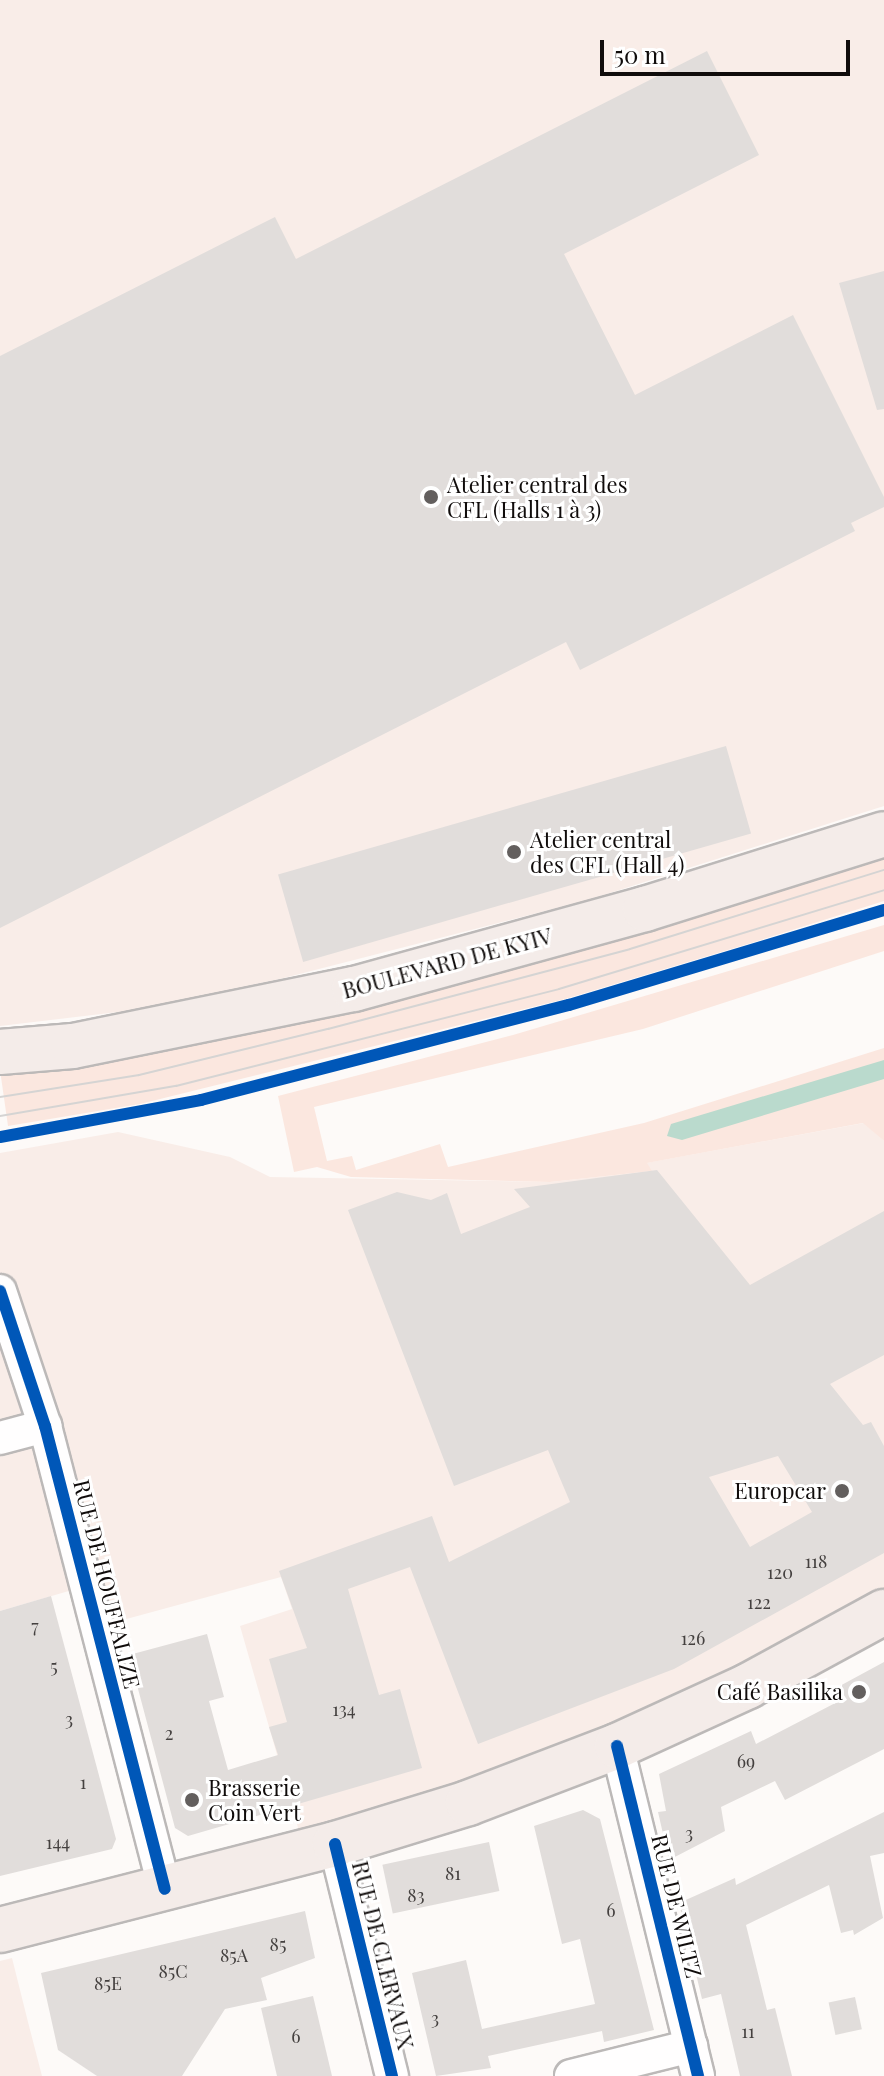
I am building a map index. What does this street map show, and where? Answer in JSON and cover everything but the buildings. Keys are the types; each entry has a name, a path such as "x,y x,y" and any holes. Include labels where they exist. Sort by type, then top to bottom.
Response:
{"main road":[{"name":"BOULEVARD DE KYIV","path":"0,1052 73,1046 354,989 645,909 884,834"},
{"path":"0,1930 335,1844 468,1803 617,1746 748,1686 884,1612"}],"street":[{"name":"RUE DE HOUFFALIZE","path":"0,1291 45,1426 165,1889"},
{"path":"0,1438 45,1426"},
{"name":"RUE DE WILTZ","path":"617,1746 695,2061"},
{"name":"RUE DE CLERVAUX","path":"335,1844 392,2076"},
{"path":"571,2076 695,2061"}],"shaded area":[{"path":"0,0 884,0 884,806 588,900 280,979 135,1010 0,1026"},
{"path":"884,851 884,901 751,943 565,999 140,1104 8,1126 0,1070"},
{"path":"884,925 884,951 643,1029 314,1107 327,1161 352,1156 356,1170 440,1144 448,1167 644,1123 884,1048 884,1141 863,1123 647,1163 652,1171 550,1182 351,1177 317,1167 294,1172 278,1096 513,1035"},
{"path":"884,1060 884,1079 682,1140 667,1136 671,1124"},
{"path":"864,1123 884,1141 884,1612 305,1852 240,1626 292,1609 281,1577 97,1627 86,1586 0,1611 0,1153 118,1132 230,1157 270,1177 550,1182 651,1171 646,1163"},
{"path":"12,1958 42,2076 0,2076 0,1961"}],"tram line":[{"path":"0,1097 139,1075 328,1029 630,949 884,870"},
{"path":"0,1116 176,1086 559,989 884,890"}],"cycle path":[{"path":"0,1137 201,1100 569,1005 884,910"},
{"path":"0,1291 45,1426 165,1889"},
{"path":"617,1746 698,2076"},
{"path":"335,1844 392,2076"}],"place":[{"name":"Atelier central des CFL (Halls 1 à 3)","path":"431,497"},
{"name":"Atelier central des CFL (Hall 4)","path":"514,852"},
{"name":"Europcar","path":"842,1491"},
{"name":"Café Basilika","path":"859,1692"},
{"name":"Brasserie Coin Vert","path":"192,1800"}]}
